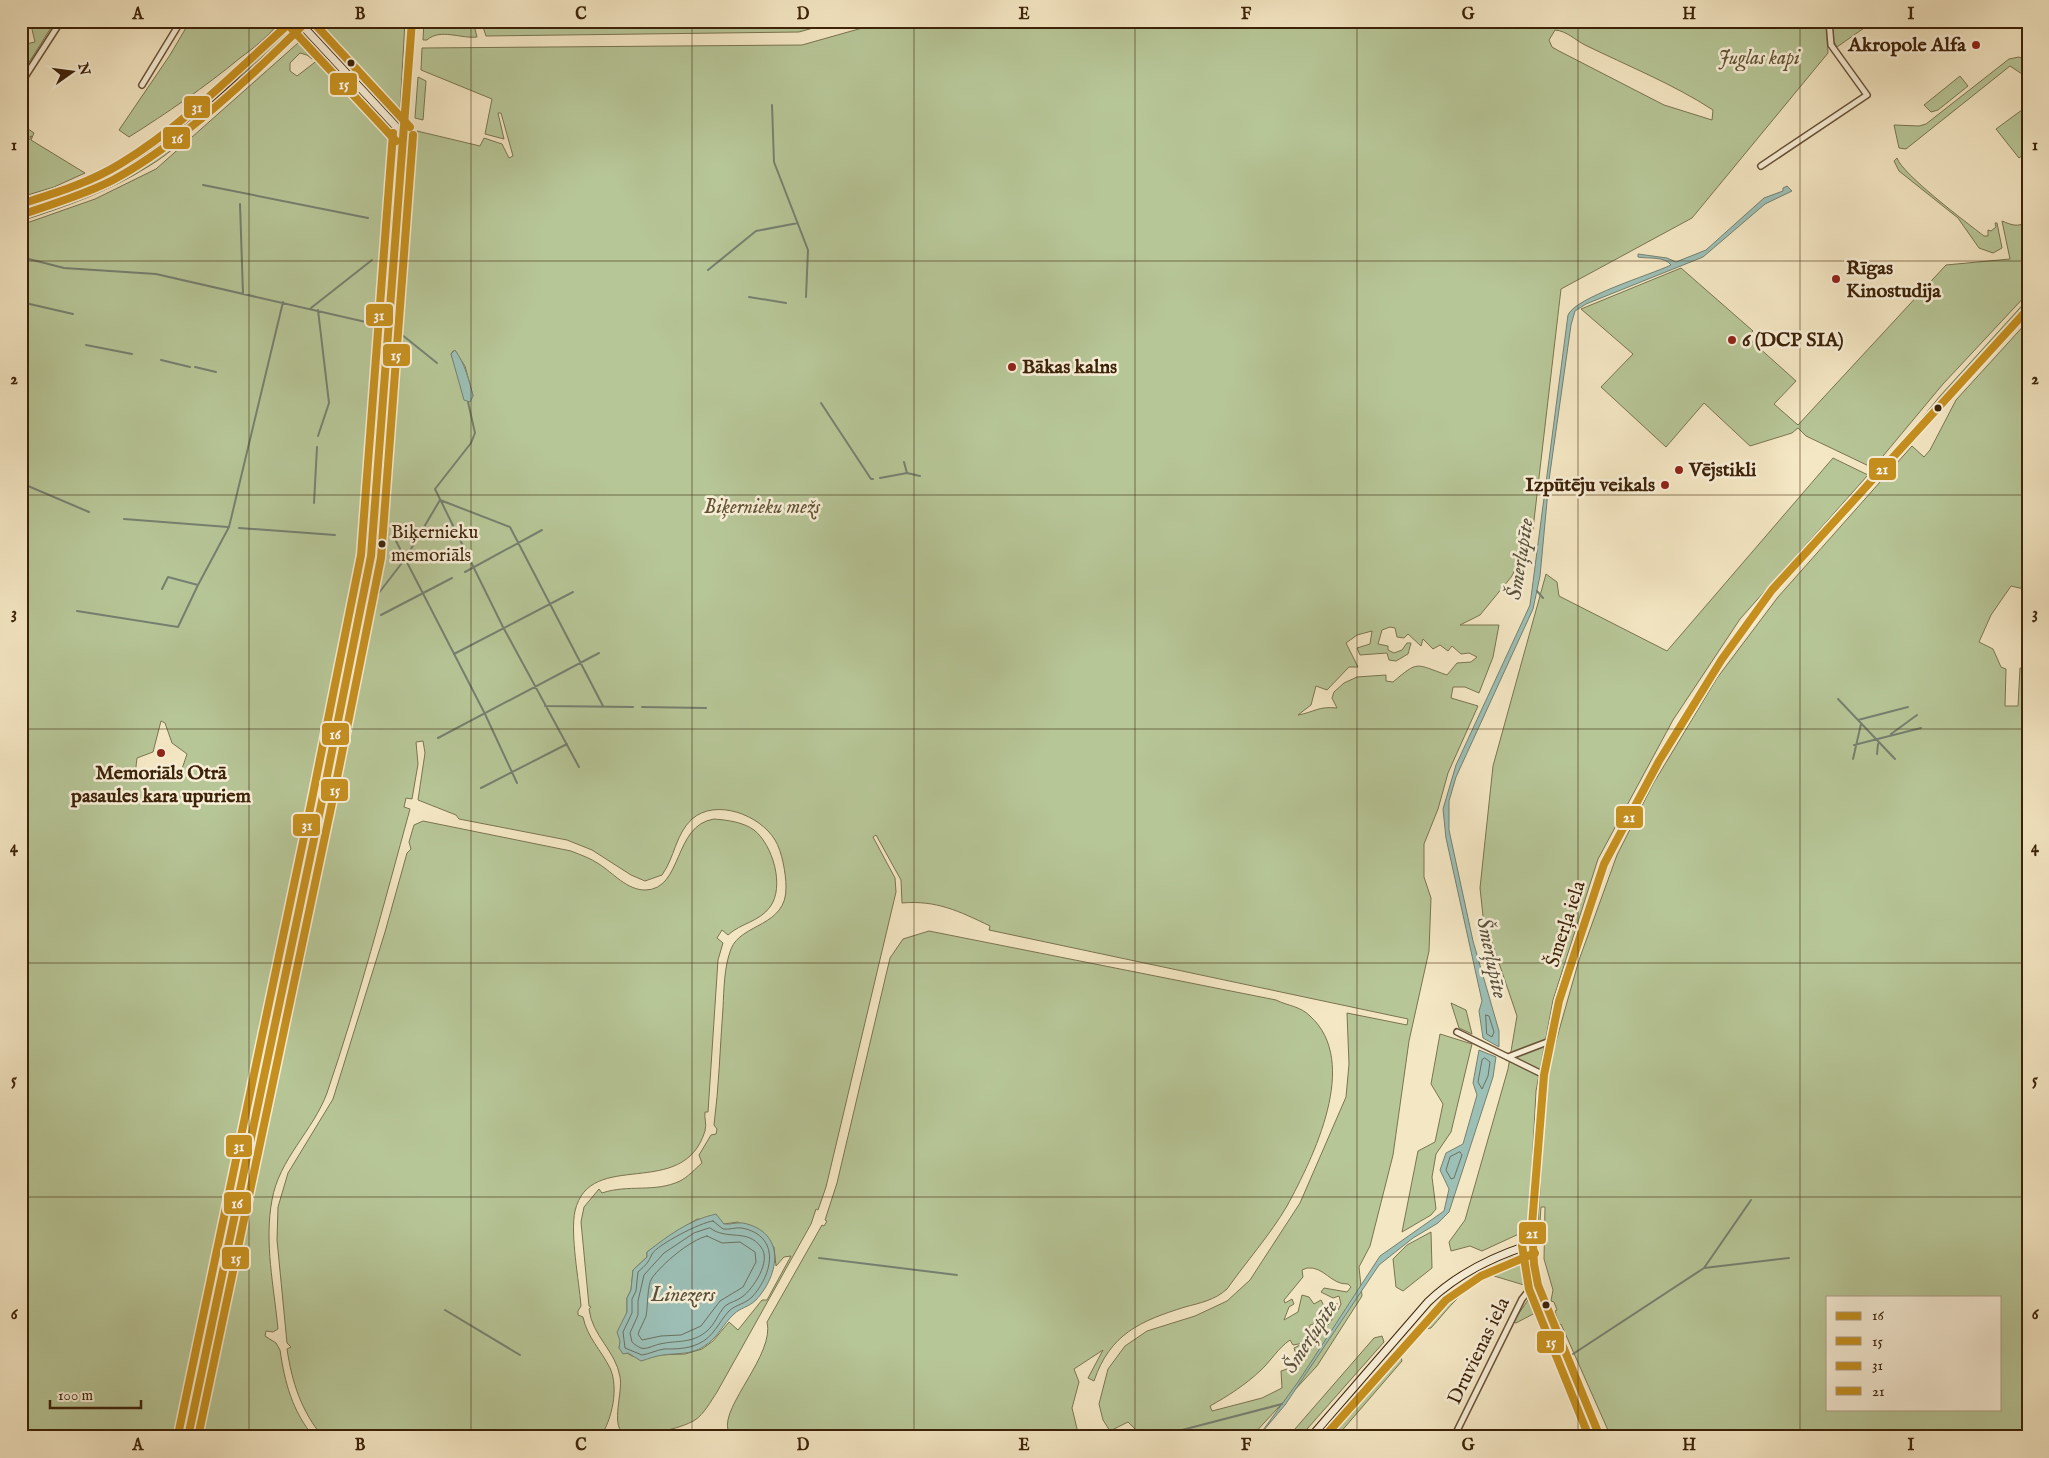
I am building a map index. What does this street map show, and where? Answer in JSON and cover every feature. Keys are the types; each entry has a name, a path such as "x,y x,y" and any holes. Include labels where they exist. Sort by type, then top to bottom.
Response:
{"main road":[{"path":"21,205 82,184 120,165 150,146 198,107 290,21"},
{"path":"188,1437 320,810 371,556 412,21"},
{"path":"21,215 80,195 123,174 163,148 302,23 403,134"},
{"name":"Šmerļa iela","path":"1600,1437 1538,1285 1532,1244 1544,1075 1550,1040 1572,954 1604,864 1659,761 1722,659 1772,590 2028,309"},
{"path":"1311,1437 1444,1287 1460,1276 1513,1250 1532,1244"}],"street":[{"path":"21,83 61,21"},
{"path":"142,85 180,21"},
{"path":"1761,166 1867,95 1831,45 1829,21"},
{"path":"1457,1032 1544,1075"},
{"path":"1508,1057 1550,1040"},
{"name":"Druvienas iela","path":"1454,1437 1522,1299 1530,1289 1538,1285"}],"green space":[{"path":"30,21 54,23 21,75 21,45 35,42"},
{"path":"190,21 280,21 262,41 213,79 129,137 119,130 170,55"},
{"path":"320,21 405,21 400,110 391,112 321,34"},
{"path":"424,21 473,21 477,37 444,34 423,40"},
{"path":"481,21 838,21 799,32 486,36"},
{"name":"Biķernieku mežs","path":"887,21 1826,21 1828,53 1692,218 1561,289 1533,529 1512,576 1480,615 1460,625 1499,625 1493,657 1479,693 1465,687 1453,687 1451,698 1478,706 1448,773 1438,809 1424,844 1424,877 1431,898 1429,951 1409,1041 1393,1155 1370,1246 1359,1267 1362,1296 1317,1366 1251,1437 1131,1437 1138,1432 1128,1422 1110,1431 1103,1420 1099,1404 1108,1369 1125,1346 1147,1331 1195,1316 1227,1301 1250,1280 1300,1203 1346,1097 1349,1064 1347,1013 1407,1025 1408,1019 989,930 990,926 947,908 926,903 902,903 901,880 876,835 873,837 895,878 896,892 826,1187 818,1210 816,1209 811,1224 717,1392 701,1414 689,1423 670,1429 639,1434 623,1433 618,1423 620,1377 618,1368 591,1319 589,1309 591,1307 589,1306 581,1222 584,1207 599,1189 602,1193 612,1190 671,1185 689,1175 702,1163 699,1155 711,1135 716,1134 717,1129 714,1125 727,963 731,949 736,941 772,917 779,910 784,900 786,887 782,856 775,840 759,823 737,812 713,810 702,813 686,825 662,875 645,881 631,875 592,850 567,840 459,819 456,815 418,800 425,753 423,741 416,742 418,764 412,799 406,798 404,807 410,809 339,1058 321,1107 282,1171 272,1200 269,1248 278,1329 273,1332 266,1331 265,1336 276,1343 280,1350 284,1374 295,1407 314,1437 200,1437 292,1013 375,607 403,290 406,282 417,131 480,146 484,138 502,144 509,158 513,156 501,113 498,113 504,139 485,134 492,99 421,70 422,48 802,45","holes":["1555,30 1567,34 1585,45 1698,101 1713,110 1712,120 1664,105 1559,51 1552,47 1549,40","453,351 455,351 465,366 473,396 456,369 451,354","1390,627 1395,628 1397,637 1404,638 1408,634 1421,646 1423,639 1433,649 1440,645 1448,651 1452,646 1461,654 1469,653 1477,657 1471,662 1457,663 1447,675 1418,666 1408,670 1393,682 1386,681 1386,675 1357,677 1344,683 1334,692 1332,698 1337,708 1321,709 1298,715 1311,705 1316,686 1327,690 1349,667 1358,667 1346,643 1357,635 1372,631 1370,644 1357,648 1360,655 1387,653 1389,660 1396,661 1408,654 1411,643 1407,643 1402,650 1394,653 1388,650 1388,646 1378,644 1382,630","697,1219 720,1221 724,1224 738,1222 774,1247 776,1266 784,1257 791,1256 767,1300 762,1300 738,1330 729,1322 713,1341 702,1349 685,1354 632,1356 619,1348 627,1312 627,1298 631,1290 633,1270 647,1257 647,1252","1313,1268 1323,1272 1337,1282 1348,1284 1351,1287 1347,1292 1324,1288 1321,1292 1333,1298 1339,1296 1341,1304 1338,1310 1337,1303 1326,1314 1328,1319 1334,1316 1329,1324 1317,1332 1309,1330 1310,1325 1314,1324 1315,1327 1322,1323 1322,1320 1316,1320 1325,1308 1321,1300 1314,1304 1309,1297 1302,1295 1298,1312 1284,1320 1289,1307 1294,1304 1292,1299 1285,1303 1284,1300 1303,1277 1302,1270","1290,1340 1293,1345 1304,1343 1294,1348 1298,1360 1290,1368 1281,1371 1282,1388 1262,1398 1212,1411 1210,1406 1254,1376"]},
{"path":"1832,21 1874,21 1837,47 1833,40"},
{"path":"283,34 285,37 222,96 155,151 97,185 21,212 21,208 60,195 116,170 168,138"},
{"path":"308,41 320,53 312,59 300,53 290,63 290,71 297,76 323,56 396,136 390,263 365,523 334,689 181,1437 21,1437 21,225 95,199 156,169 298,43 305,44","holes":["161,721 165,723 172,743 187,754 181,772 151,779 135,775 137,758 153,752"]},
{"path":"2019,57 2028,61 2028,78 2010,66 1906,149 1899,148 1894,125 1919,126 1926,124 2009,59"},
{"path":"1960,76 1968,86 1938,110 1931,112 1924,105"},
{"path":"418,77 426,81 423,120 415,118"},
{"path":"2026,107 2028,110 2028,151 2019,158 1996,129"},
{"path":"208,117 173,149 134,175 87,198 21,221 21,219 86,196 133,173 164,153"},
{"path":"21,124 34,133 31,140 85,173 54,187 21,197 21,143 29,140 32,136 21,141"},
{"path":"1897,158 1901,165 1922,186 1984,236 1988,236 1988,230 1991,231 1996,227 1995,223 1997,223 2002,248 1993,253 1979,248 1958,218 1899,171 1894,161"},
{"path":"2002,221 2018,225 2028,221 2028,293 1943,384 1873,468 1806,436 1798,428 1792,433 1750,446 1704,403 1666,447 1601,387 1633,354 1581,309 1681,268 1753,331 1747,337 1796,381 1774,404 1798,425 1946,265 2010,259"},
{"path":"2028,299 2028,305 1914,428 1940,396"},
{"path":"2028,321 2028,590 2011,586 1991,615 1979,642 1993,649 2001,667 2006,669 2005,706 2018,706 2020,668 2026,668 2028,665 2028,1437 1611,1437 1561,1324 1559,1325 1555,1311 1557,1310 1554,1302 1551,1301 1553,1290 1544,1259 1545,1207 1541,1207 1540,1222 1538,1222 1547,1073 1579,960 1617,855 1653,784 1717,678 1778,597 1912,446 1924,457 1930,450 1956,400"},
{"path":"1833,458 1868,475 1740,619 1673,720 1598,859 1553,1000 1536,1091 1529,1222 1525,1223 1525,1229 1521,1233 1482,1251 1470,1246 1451,1251 1449,1242 1465,1220 1508,1069 1517,1016 1483,916 1480,888 1493,766 1546,574 1557,582 1559,596 1667,651"},
{"path":"714,819 740,823 754,830 761,837 767,846 775,867 776,889 774,899 766,912 728,935 722,930 717,938 723,943 718,960 708,1112 705,1112 705,1131 694,1152 678,1164 658,1171 617,1176 599,1181 584,1192 575,1211 574,1245 581,1306 578,1315 583,1317 591,1337 613,1376 613,1403 601,1436 323,1437 303,1406 289,1361 287,1349 291,1347 287,1343 277,1240 278,1207 288,1173 333,1099 385,932 407,853 411,849 409,842 414,825 423,821 571,851 596,862 626,884 645,890 657,887 666,880 691,833 701,824"},
{"path":"929,931 1276,1000 1302,1010 1310,1016 1325,1035 1332,1058 1332,1084 1327,1110 1309,1163 1280,1217 1227,1289 1202,1302 1154,1318 1129,1332 1109,1352 1094,1381 1088,1378 1103,1350 1074,1369 1079,1382 1072,1408 1079,1437 723,1437 721,1433 728,1430 728,1420 732,1408 763,1349 767,1335 767,1322 822,1225 824,1226 827,1221 825,1220 837,1183 890,958 903,939"},
{"path":"1451,1003 1466,1010 1472,1034 1459,1028"},
{"path":"1440,1034 1472,1044 1451,1132 1436,1154 1432,1177 1436,1209 1431,1215 1402,1232 1418,1151 1435,1142 1443,1104 1431,1084"},
{"path":"1431,1232 1432,1268 1403,1291 1396,1287 1393,1259 1407,1245"},
{"path":"1512,1257 1518,1257 1527,1266 1528,1277 1524,1285 1494,1276 1490,1268"},
{"path":"1486,1270 1490,1277 1480,1281 1464,1292 1431,1328 1417,1330 1431,1310 1447,1294 1465,1281"},
{"path":"1530,1297 1538,1310 1537,1312 1516,1323 1513,1322"},
{"path":"1382,1336 1384,1342 1300,1437 1288,1437 1374,1338"},
{"path":"1399,1351 1402,1361 1339,1434 1334,1437 1331,1424 1387,1359"}],"water":[{"path":"1787,186 1792,191 1765,204 1703,257 1586,304 1575,311 1571,325 1549,480 1540,576 1533,609 1456,777 1449,801 1449,830 1473,941 1499,1031 1499,1047 1483,1038 1479,1011 1482,1001 1446,838 1443,809 1456,765 1530,605 1568,315 1574,308 1599,294 1671,265 1661,259 1638,257 1638,254 1667,258 1676,262 1706,250 1764,198 1783,191 1783,188"},
{"path":"455,350 464,366 470,384 473,396 470,402 464,400 451,354"},
{"path":"1479,1050 1496,1057 1493,1077 1449,1212 1438,1223 1413,1238 1379,1265 1285,1405 1258,1437 1298,1382 1380,1256 1444,1211 1449,1189 1440,1170 1446,1153 1463,1144 1477,1095 1473,1083"},
{"name":"Linezers","path":"716,1214 724,1224 743,1223 757,1228 767,1235 775,1255 774,1267 764,1290 756,1300 734,1314 713,1339 698,1350 688,1353 660,1355 641,1361 628,1353 623,1354 619,1348 620,1341 617,1332 627,1312 627,1298 631,1290 633,1270 647,1257 647,1252 671,1234 697,1220"}],"waterway":[{"path":"772,105 774,162 808,250 806,297"},
{"path":"203,185 368,218"},
{"path":"240,204 243,294"},
{"path":"708,270 756,231 798,223"},
{"path":"21,257 64,268 156,274 379,325"},
{"path":"311,308 372,260"},
{"path":"749,297 786,303"},
{"path":"21,302 73,314"},
{"path":"198,585 229,527 283,302"},
{"path":"318,310 329,403 318,436"},
{"path":"401,334 437,363"},
{"path":"86,345 132,354"},
{"path":"161,360 190,367"},
{"path":"195,367 216,372"},
{"path":"468,402 475,433 471,443 435,489 503,627 579,767"},
{"path":"821,403 871,479 873,479"},
{"path":"314,503 317,447"},
{"path":"904,462 907,473"},
{"path":"880,478 907,473 920,476"},
{"path":"21,483 89,512"},
{"path":"378,594 405,559 440,500 510,527 603,706"},
{"path":"124,519 228,527"},
{"path":"239,528 335,535"},
{"path":"465,572 542,530"},
{"path":"396,541 485,714 517,783"},
{"path":"77,611 178,627 198,585 168,577 162,589"},
{"path":"381,615 452,578"},
{"name":"Šmerļupīte","path":"1537,591 1543,598"},
{"path":"454,654 573,592"},
{"path":"438,738 599,653"},
{"path":"1838,699 1895,759"},
{"path":"545,706 633,707"},
{"path":"642,707 706,708"},
{"path":"1858,720 1908,707"},
{"path":"1891,734 1917,715"},
{"path":"1853,759 1861,724"},
{"path":"1854,745 1921,728"},
{"path":"481,788 567,744"},
{"path":"1877,754 1878,744"},
{"path":"1704,1268 1751,1200"},
{"path":"819,1258 957,1275"},
{"path":"1573,1354 1704,1268 1789,1258"},
{"path":"445,1310 520,1355"},
{"path":"1155,1437 1282,1404"}],"transit line":[{"name":"31","path":"21,204 96,177 143,149 166,133 209,97 292,21"},
{"name":"16","path":"21,215 68,199 113,180 164,148 240,86 307,21"},
{"name":"31","path":"312,21 410,127"},
{"name":"16","path":"188,1437 322,801 371,556 412,21"},
{"name":"15","path":"291,28 396,141"},
{"name":"31","path":"178,1435 312,799 361,555 393,133"},
{"name":"15","path":"198,1437 332,803 381,558 413,135"},
{"name":"21","path":"1600,1437 1538,1285 1534,1264 1532,1225 1544,1075 1559,1001 1604,864 1659,761 1722,659 1772,590 2028,309"},
{"name":"15","path":"1522,1245 1529,1289 1589,1437"},
{"name":"15","path":"1324,1437 1446,1300 1481,1276 1535,1253"}],"place":[{"name":"Akropole Alfa","path":"1976,45"},
{"name":"Rīgas Kinostudija","path":"1836,279"},
{"name":"6 (DCP SIA)","path":"1732,340"},
{"name":"Bākas kalns","path":"1012,367"},
{"name":"Vējstikli","path":"1679,470"},
{"name":"Izpūtēju veikals","path":"1665,485"},
{"name":"Biķernieku memoriāls","path":"382,544"},
{"name":"Memoriāls Otrā pasaules kara upuriem","path":"161,753"}],"park label":[{"name":"Juglas kapi","path":"1759,58"}]}
